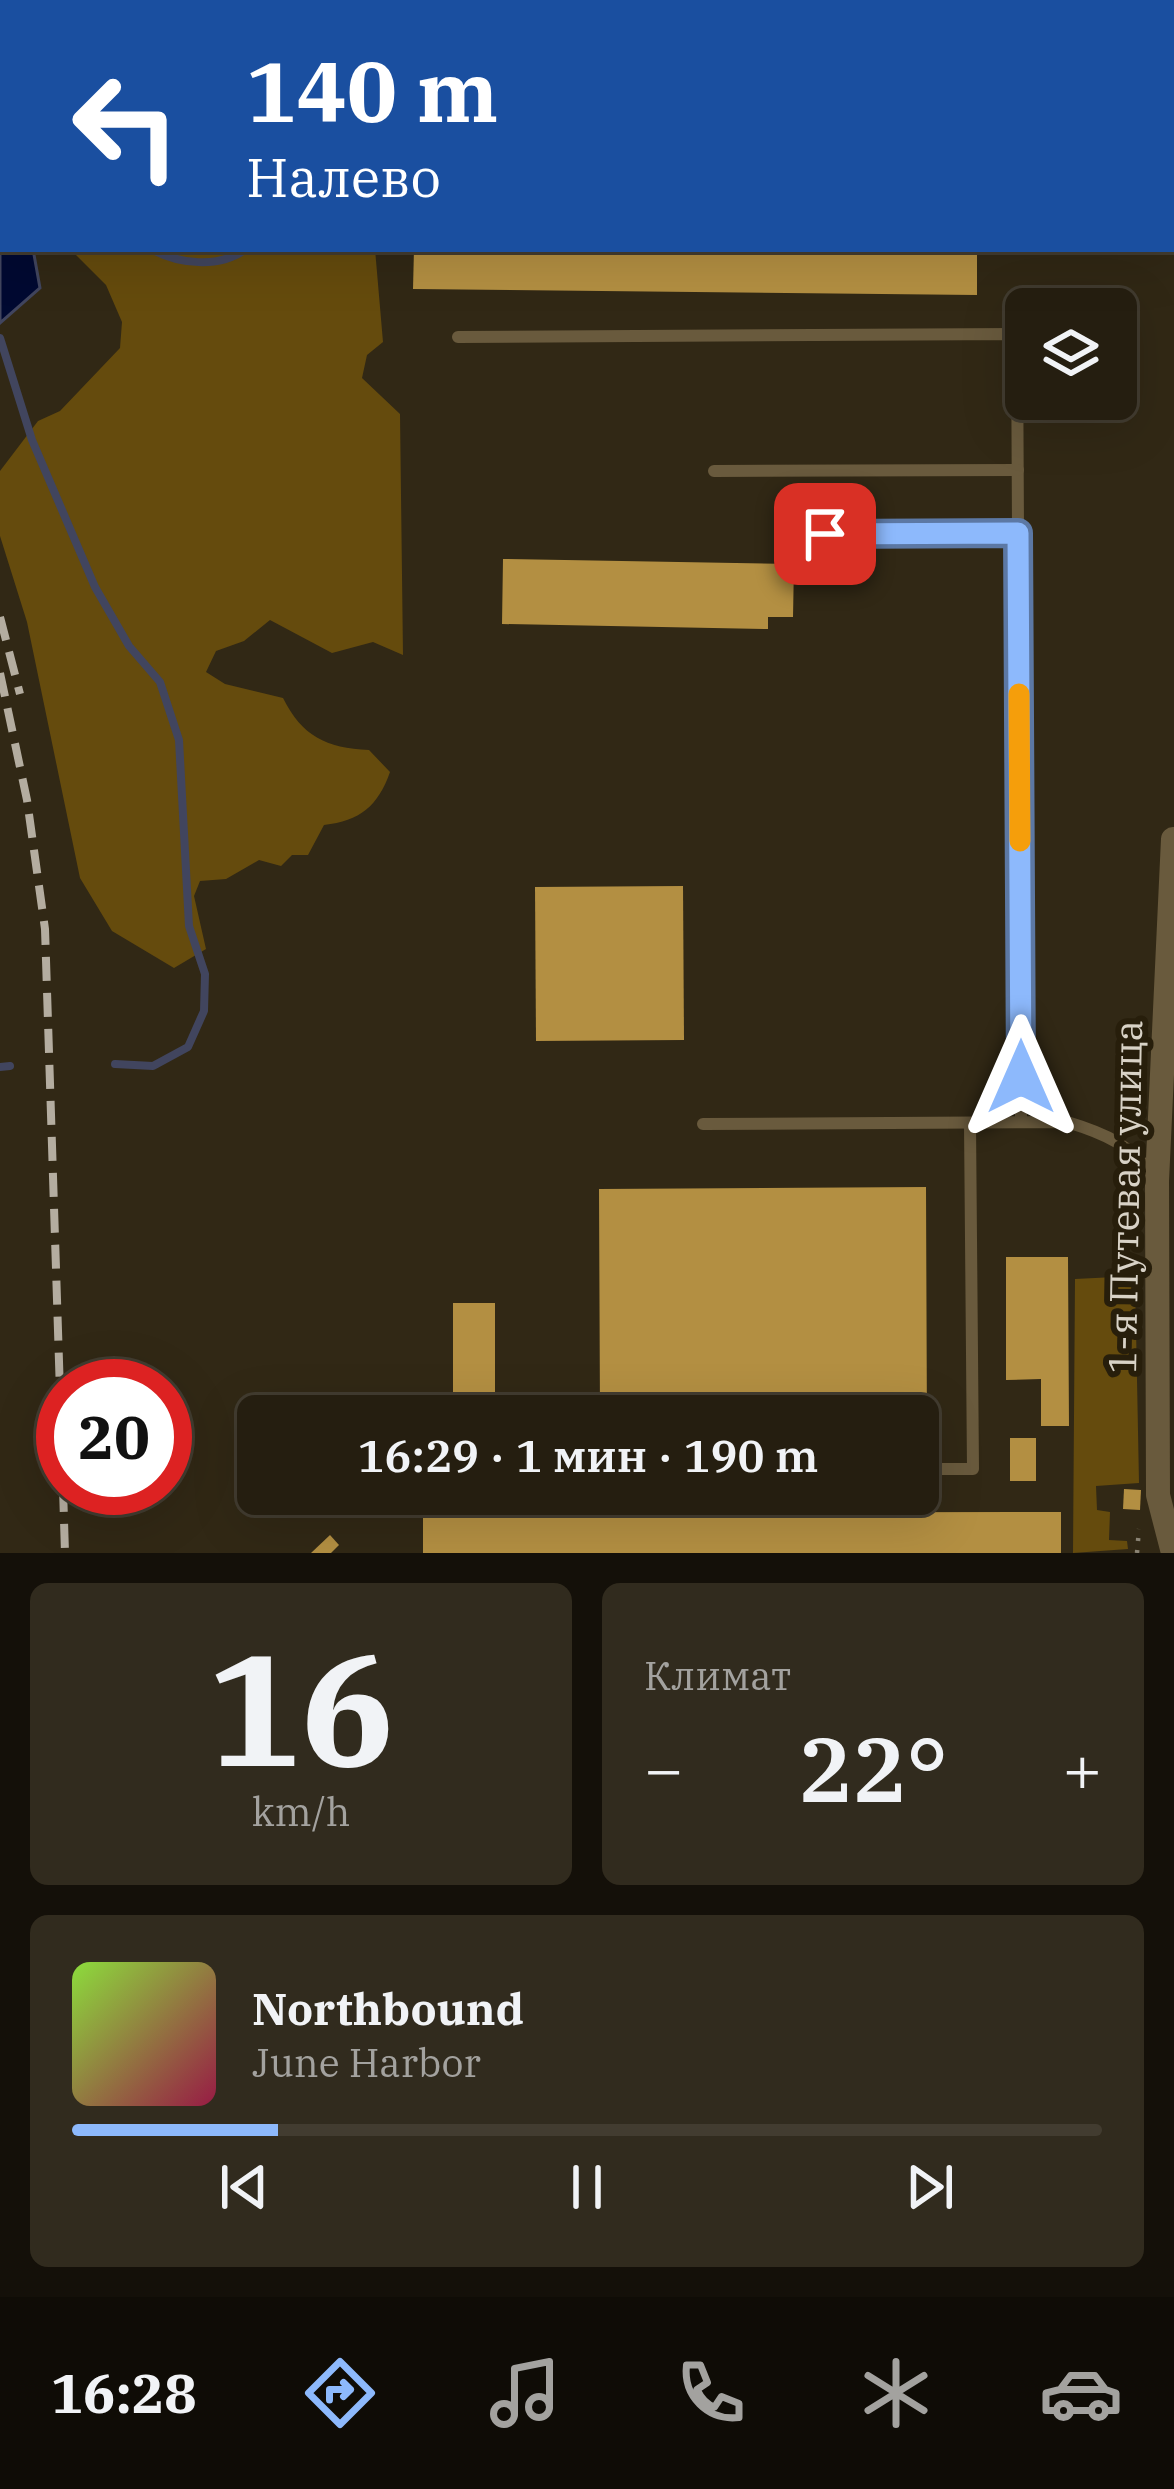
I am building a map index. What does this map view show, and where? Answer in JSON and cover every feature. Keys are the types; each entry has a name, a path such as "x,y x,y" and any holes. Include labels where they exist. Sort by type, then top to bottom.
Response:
{"street":[{"name":"1-я Путевая улица","path":"1173,839 1158,1170 1158,1495 1173,1553"}],"lane":[{"path":"458,337 1017,334 1022,1122"},
{"path":"714,471 1018,470"},
{"path":"825,534 1018,533"},
{"path":"1173,839 1174,818"},
{"path":"703,1124 1067,1122 1111,1135 1158,1170 1174,1121"},
{"path":"939,1469 973,1469 970,1123"}],"path":[{"path":"1137,1553 1140,1515"}],"shaded area":[{"path":"73,252 375,252 383,342 367,355 362,378 400,414 403,655 373,642 332,653 270,620 244,641 216,651 206,672 225,684 283,698 298,722 317,738 369,750 390,772 366,810 324,825 308,855 292,855 281,866 259,860 226,879 200,881 194,896 206,949 174,968 112,931 80,878 27,622 0,536 0,471 38,421 60,411 120,348 122,322 106,285"},
{"path":"1135,1276 1139,1483 1096,1486 1097,1510 1110,1512 1109,1540 1127,1541 1128,1549 1073,1553 1075,1279"}],"water":[{"path":"0,252 34,252 40,288 0,323"}],"building":[{"path":"414,252 977,252 977,295 413,289"},
{"path":"503,559 794,564 793,617 768,617 768,629 502,624"},
{"path":"683,886 684,1040 536,1041 535,887"},
{"path":"926,1187 927,1395 600,1395 599,1189"},
{"path":"1006,1257 1068,1257 1069,1426 1041,1426 1041,1379 1006,1380"},
{"path":"453,1303 495,1303 495,1395 453,1395"},
{"path":"1010,1438 1036,1438 1036,1481 1010,1481"},
{"path":"1124,1489 1141,1490 1140,1510 1123,1509"},
{"path":"1061,1512 1061,1553 423,1553 423,1515"},
{"path":"330,1535 339,1545 331,1553 311,1553"}],"waterway":[{"path":"158,252 198,262 224,260 240,252"},
{"path":"0,338 32,440 95,587 129,646 160,682 179,740 189,926 205,974 204,1011 188,1047 153,1066 115,1064"},
{"path":"0,1067 10,1066"}],"railway":[{"path":"0,617 20,694"},
{"path":"0,673 27,800 45,929 59,1359"},
{"path":"64,1515 65,1553"}],"slow traffic":[{"path":"1019,694 1020,841"}],"route":[{"path":"825,534 1018,533 1021,1077"}]}
